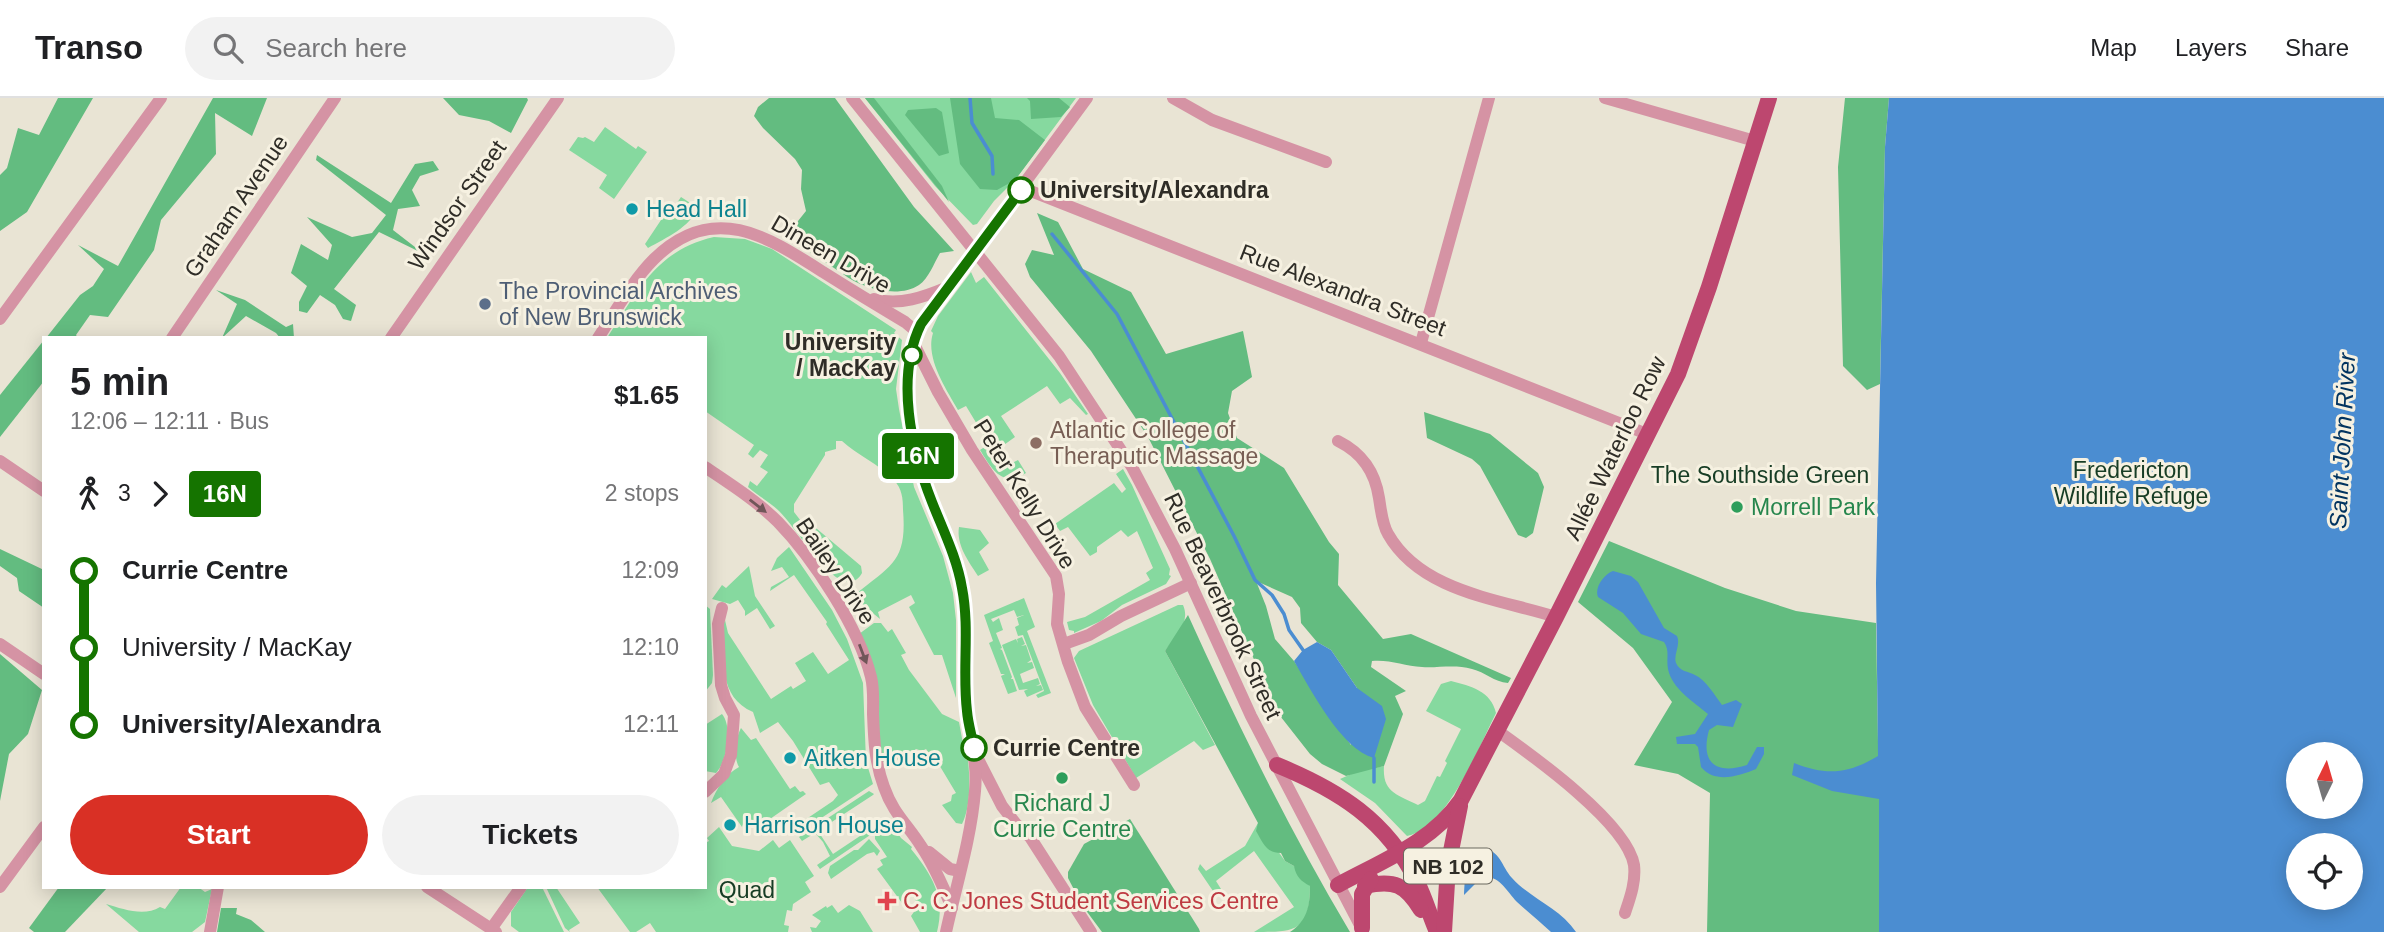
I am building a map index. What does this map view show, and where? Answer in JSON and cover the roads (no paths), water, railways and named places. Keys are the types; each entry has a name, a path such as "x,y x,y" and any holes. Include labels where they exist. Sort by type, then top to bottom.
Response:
{"main road":[{"name":"Allée Waterloo Row","path":"1461,800 1678,374 1692,340 1769,98"},
{"path":"1277,765 1341,796 1391,841 1416,881 1435,932"},
{"path":"1338,884 1433,832 1461,800"},
{"name":"NB 102","path":"1444,932 1448,866 1461,800"},
{"path":"1363,930 1361,901 1366,886 1399,853"},
{"path":"1366,886 1390,884 1411,894 1435,932"}],"street":[{"path":"0,319 160,98"},
{"name":"Graham Avenue","path":"173,336 335,98"},
{"name":"Windsor Street","path":"392,336 558,98"},
{"name":"Rue Beaverbrook Street","path":"852,98 1059,356 1132,467 1191,583 1225,660 1277,765 1363,930"},
{"path":"946,932 973,807 976,775 975,753 967,712 966,617 962,585 925,482 910,416 909,379 916,338 948,287 1087,98"},
{"path":"1173,98 1212,120 1326,162"},
{"path":"1421,343 1489,98"},
{"path":"1605,98 1755,141"},
{"name":"Rue Alexandra Street","path":"1023,188 1647,434"},
{"name":"Dineen Drive","path":"599,336 654,259 674,244 706,229 738,230 770,239 905,322 916,338"},
{"path":"861,296 894,303 948,287"},
{"name":"Peter Kelly Drive","path":"916,338 938,392 985,472 1056,576 1059,594 1057,624 1068,662 1085,707 1134,785"},
{"path":"1338,441 1363,457 1377,486 1387,532 1399,550 1430,576 1466,591 1556,617"},
{"path":"0,461 42,490"},
{"name":"Bailey Drive","path":"707,468 777,522 803,554 848,620 872,679 876,764 893,809 920,845 939,877 951,908"},
{"path":"1063,644 1089,635 1121,616 1191,583"},
{"path":"707,790 724,774 731,755 734,715 721,685 718,618 722,608"},
{"path":"0,644 42,673"},
{"path":"1498,731 1606,819 1622,838 1634,864 1633,887 1625,913"},
{"path":"975,753 1002,806 1030,837 1091,932"},
{"path":"973,807 987,801 1002,806"},
{"path":"0,887 42,830"},
{"name":"Bailey Drive","path":"920,845 950,869 960,872"},
{"path":"210,932 218,889"},
{"path":"430,889 494,930 520,889"}],"water":[{"name":"Fredericton Wildlife Refuge","path":"1889,98 2384,98 2384,932 1879,932 1879,799 1832,791 1792,775 1794,763 1817,770 1837,771 1857,767 1878,756 1876,583 1885,147"},
{"path":"1613,571 1631,576 1638,582 1664,628 1677,636 1675,660 1680,668 1703,681 1722,705 1736,700 1742,704 1733,727 1717,725 1709,730 1707,751 1713,764 1727,768 1747,765 1757,747 1764,747 1764,754 1756,769 1735,776 1713,775 1701,767 1698,747 1695,744 1677,744 1676,737 1695,734 1708,714 1674,683 1668,669 1664,642 1641,634 1623,613 1598,597 1597,590 1601,582"},
{"path":"1317,642 1331,650 1357,688 1382,706 1386,719 1374,758 1350,743 1339,731 1294,661 1303,650"},
{"path":"1481,848 1497,855 1508,873 1520,885 1562,916 1576,932 1551,932 1502,885 1488,877 1482,877 1464,895 1469,863"}],"waterway":[{"path":"970,98 972,123 992,156 993,174"},
{"path":"1052,234 1117,314 1255,580 1272,595 1284,614 1289,630 1303,650"},
{"path":"1374,758 1374,782"}],"place":[{"name":"University/Alexandra","path":"1021,190"},
{"name":"Head Hall","path":"632,209"},
{"name":"The Provincial Archives of New Brunswick","path":"485,304"},
{"name":"University / MacKay","path":"912,355"},
{"name":"Atlantic College of Theraputic Massage","path":"1036,443"},
{"name":"Morrell Park","path":"1737,507"},
{"name":"Currie Centre","path":"974,748"},
{"name":"Aitken House","path":"790,758"},
{"name":"Richard J Currie Centre","path":"1062,778"},
{"name":"Harrison House","path":"730,825"},
{"name":"C. C. Jones Student Services Centre","path":"887,901"}],"water label":[{"name":"Saint John River","path":"2342,441"}],"park label":[{"name":"The Southside Green","path":"1760,475"},
{"name":"Quad","path":"747,890"}]}
